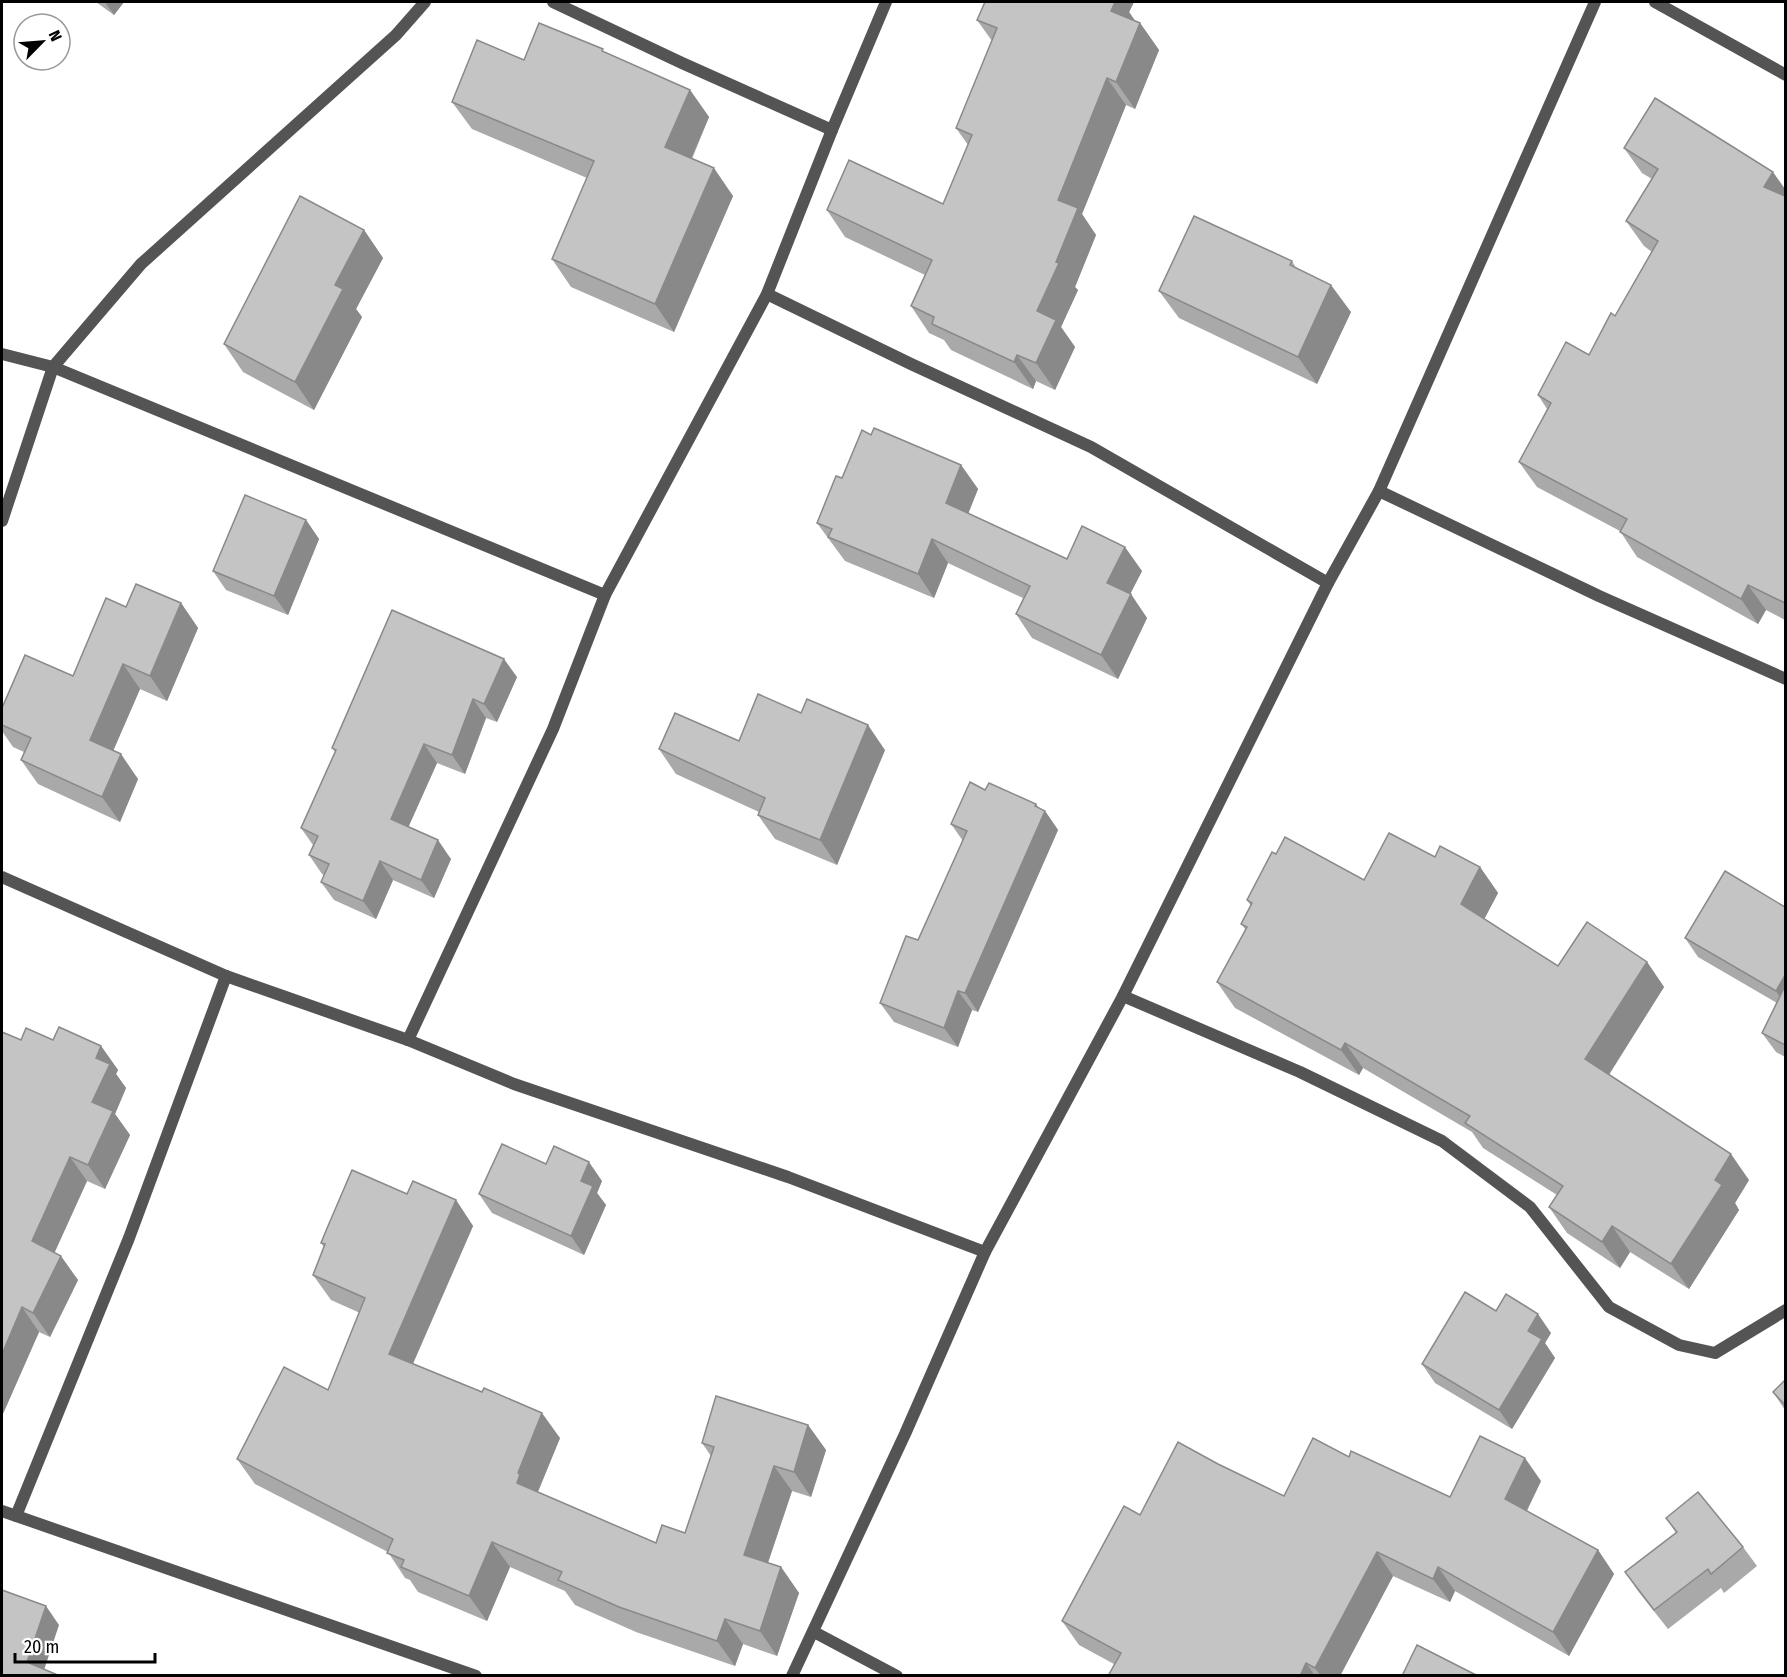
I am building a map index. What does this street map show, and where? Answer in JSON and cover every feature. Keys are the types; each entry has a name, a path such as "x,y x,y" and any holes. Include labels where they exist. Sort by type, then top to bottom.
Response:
{"street":[{"path":"2,521 53,367 141,264 396,35 426,2"},
{"path":"553,2 832,130"},
{"path":"408,1040 552,729 605,595 767,294 886,2"},
{"path":"792,1676 905,1434 985,1252 1123,996 1328,583 1378,491 1595,2"},
{"path":"1655,2 1785,75"},
{"path":"767,294 911,364 1091,447 1328,583"},
{"path":"2,354 53,367 605,595"},
{"path":"1378,491 1599,596 1785,680"},
{"path":"2,877 226,976 408,1040 514,1084 788,1178 985,1252"},
{"path":"16,1516 129,1238 226,976"},
{"path":"1123,996 1300,1072 1442,1141 1530,1207 1609,1306 1679,1346 1715,1353 1785,1310"},
{"path":"2,1511 476,1676"},
{"path":"814,1632 897,1676"}],"building":[{"path":"985,2 1115,2 1111,11 1140,23 1116,82 1107,78 1058,200 1078,208 1056,262 1059,263 1037,311 1056,320 1036,363 1017,355 1014,362 932,324 934,317 911,306 932,260 827,210 849,160 943,204 972,135 956,128 997,28 977,20"},
{"path":"539,23 603,49 602,51 690,90 665,147 714,168 655,304 552,259 594,161 452,102 477,40 524,60"},
{"path":"1655,98 1773,172 1764,187 1785,196 1785,603 1748,585 1741,599 1620,532 1627,519 1519,462 1551,403 1538,395 1566,342 1589,355 1611,313 1615,316 1658,241 1626,221 1658,169 1624,148"},
{"path":"300,196 364,230 335,285 343,289 295,382 224,344"},
{"path":"1194,216 1292,261 1290,265 1331,285 1298,357 1159,291"},
{"path":"874,428 961,465 946,503 1067,559 1082,526 1125,547 1107,583 1131,594 1101,655 1016,614 1030,586 932,539 918,574 828,537 832,529 817,523 836,476 842,478 862,430 871,435"},
{"path":"245,495 306,520 274,596 213,571"},
{"path":"136,584 181,603 150,676 123,664 90,740 121,754 102,797 21,760 31,738 2,725 2,708 25,655 73,676 106,598 126,607"},
{"path":"392,610 504,659 484,704 473,699 452,755 424,744 391,819 438,840 421,880 380,861 363,901 321,882 329,864 309,855 318,836 301,828 336,750 332,748"},
{"path":"758,694 801,713 807,699 868,725 820,840 758,815 765,798 659,749 675,713 739,741"},
{"path":"970,782 985,790 989,783 1036,804 1035,806 1045,811 965,993 958,991 944,1028 880,1003 906,936 918,940 967,831 951,824"},
{"path":"1389,833 1435,857 1440,846 1480,867 1461,904 1558,966 1587,922 1647,962 1585,1059 1731,1154 1715,1180 1722,1185 1671,1264 1612,1226 1602,1242 1549,1207 1563,1186 1465,1123 1470,1116 1345,1043 1341,1050 1217,982 1247,927 1241,924 1252,903 1247,900 1272,852 1276,854 1285,837 1364,880"},
{"path":"1725,871 1785,907 1785,975 1776,991 1685,938"},
{"path":"1785,986 1785,1045 1762,1033"},
{"path":"59,1027 101,1046 96,1058 110,1064 92,1102 113,1111 88,1165 70,1157 32,1241 61,1256 33,1313 22,1307 2,1354 2,1032 21,1040 26,1028 53,1040"},
{"path":"502,1144 546,1164 554,1146 589,1162 581,1181 593,1186 571,1236 479,1194"},
{"path":"352,1170 407,1194 413,1181 456,1200 389,1354 482,1392 484,1388 542,1413 518,1473 520,1474 517,1483 656,1543 662,1525 685,1533 714,1447 702,1443 716,1396 808,1425 794,1472 774,1466 744,1555 781,1567 760,1631 725,1619 717,1641 619,1607 558,1580 562,1572 492,1542 469,1596 401,1567 404,1560 387,1553 393,1539 237,1459 284,1367 328,1390 365,1298 313,1275 325,1244 321,1243"},
{"path":"1465,1292 1496,1311 1506,1294 1538,1314 1528,1331 1542,1339 1499,1410 1422,1364"},
{"path":"1785,1380 1785,1405 1773,1392"},
{"path":"1480,1436 1525,1458 1505,1499 1598,1550 1553,1632 1438,1567 1433,1579 1377,1552 1315,1668 1306,1663 1300,1676 1108,1676 1121,1653 1062,1621 1124,1506 1140,1515 1178,1442 1284,1496 1313,1438 1349,1457 1351,1451 1450,1497"},
{"path":"1698,1492 1743,1547 1711,1574 1708,1569 1654,1610 1625,1572 1677,1532 1666,1518"},
{"path":"2,1590 46,1606 27,1662 60,1676 2,1676"},
{"path":"1417,1645 1478,1676 1402,1676"}]}
